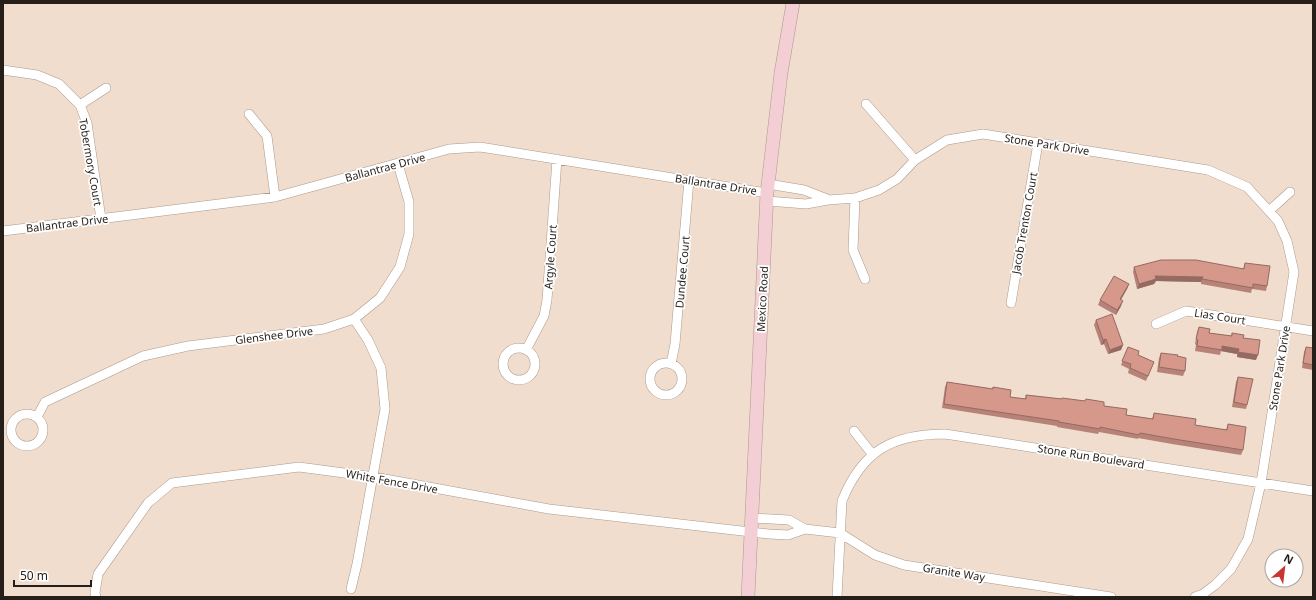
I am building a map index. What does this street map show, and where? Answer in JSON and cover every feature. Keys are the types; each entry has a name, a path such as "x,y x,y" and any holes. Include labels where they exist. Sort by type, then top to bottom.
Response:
{"street":[{"name":"Mexico Road","path":"748,597 768,192 781,73 793,3"},
{"name":"Tobermory Court","path":"3,70 37,75 59,84 80,105 87,123 101,219"},
{"name":"Tobermory Court","path":"80,105 106,88"},
{"path":"866,104 915,160"},
{"path":"249,114 267,136 275,197"},
{"name":"Stone Park Drive","path":"768,192 806,204 828,200 855,198 879,190 897,179 915,160 947,140 983,134 1208,170 1247,187 1278,221 1287,241 1294,272 1261,483"},
{"name":"Jacob Trenton Court","path":"1011,303 1038,143"},
{"name":"Ballantrae Drive","path":"3,231 275,197 449,149 480,147 768,192"},
{"name":"Argyle Court","path":"526,350 544,316 547,300 557,159"},
{"name":"Glenshee Drive","path":"36,417 44,402 143,356 188,346 324,329 354,319 380,298 400,267 409,234 409,202 398,164"},
{"name":"Dundee Court","path":"671,364 675,344 689,180"},
{"name":"Stone Park Drive","path":"768,192 804,190 828,200"},
{"path":"1269,211 1290,192"},
{"path":"855,198 853,250 865,279"},
{"name":"Lias Court","path":"1156,324 1186,310 1313,331"},
{"path":"351,589 374,477 385,409 380,368 368,340 354,319"},
{"path":"854,431 873,455"},
{"name":"Stone Run Boulevard","path":"837,597 842,500 856,473 873,455 887,444 908,437 925,434 945,434 1313,491"},
{"name":"White Fence Drive","path":"96,597 95,593 98,574 148,503 172,483 299,467 374,477 549,509 751,532"},
{"path":"1195,597 1203,594 1215,585 1231,569 1248,539 1261,483"},
{"name":"Granite Way","path":"752,518 789,520 805,529 840,533 875,555 904,564 1110,597"},
{"name":"Granite Way","path":"751,532 788,535 805,529"}],"building":[{"path":"1161,260 1196,260 1244,269 1245,263 1270,266 1267,286 1253,284 1253,288 1202,279 1203,277 1155,276 1156,279 1139,284 1134,267"},
{"path":"1114,276 1129,284 1120,299 1123,301 1117,310 1100,300"},
{"path":"1112,314 1123,345 1110,350 1106,339 1103,340 1096,320"},
{"path":"1199,327 1210,329 1209,333 1232,336 1232,333 1244,335 1243,338 1260,340 1258,355 1238,352 1239,349 1222,346 1222,350 1197,346 1198,340 1196,339"},
{"path":"1128,347 1139,351 1138,355 1154,362 1148,376 1130,368 1131,364 1122,361"},
{"path":"1306,347 1313,348 1313,365 1303,363"},
{"path":"1161,353 1178,355 1177,356 1186,358 1185,371 1159,367"},
{"path":"1238,377 1253,379 1247,405 1234,402"},
{"path":"947,382 993,389 993,387 1011,390 1010,397 1026,399 1026,395 1085,401 1086,399 1104,402 1104,406 1127,409 1126,415 1153,419 1154,413 1196,419 1195,425 1227,430 1228,424 1246,427 1243,450 944,404"}]}
